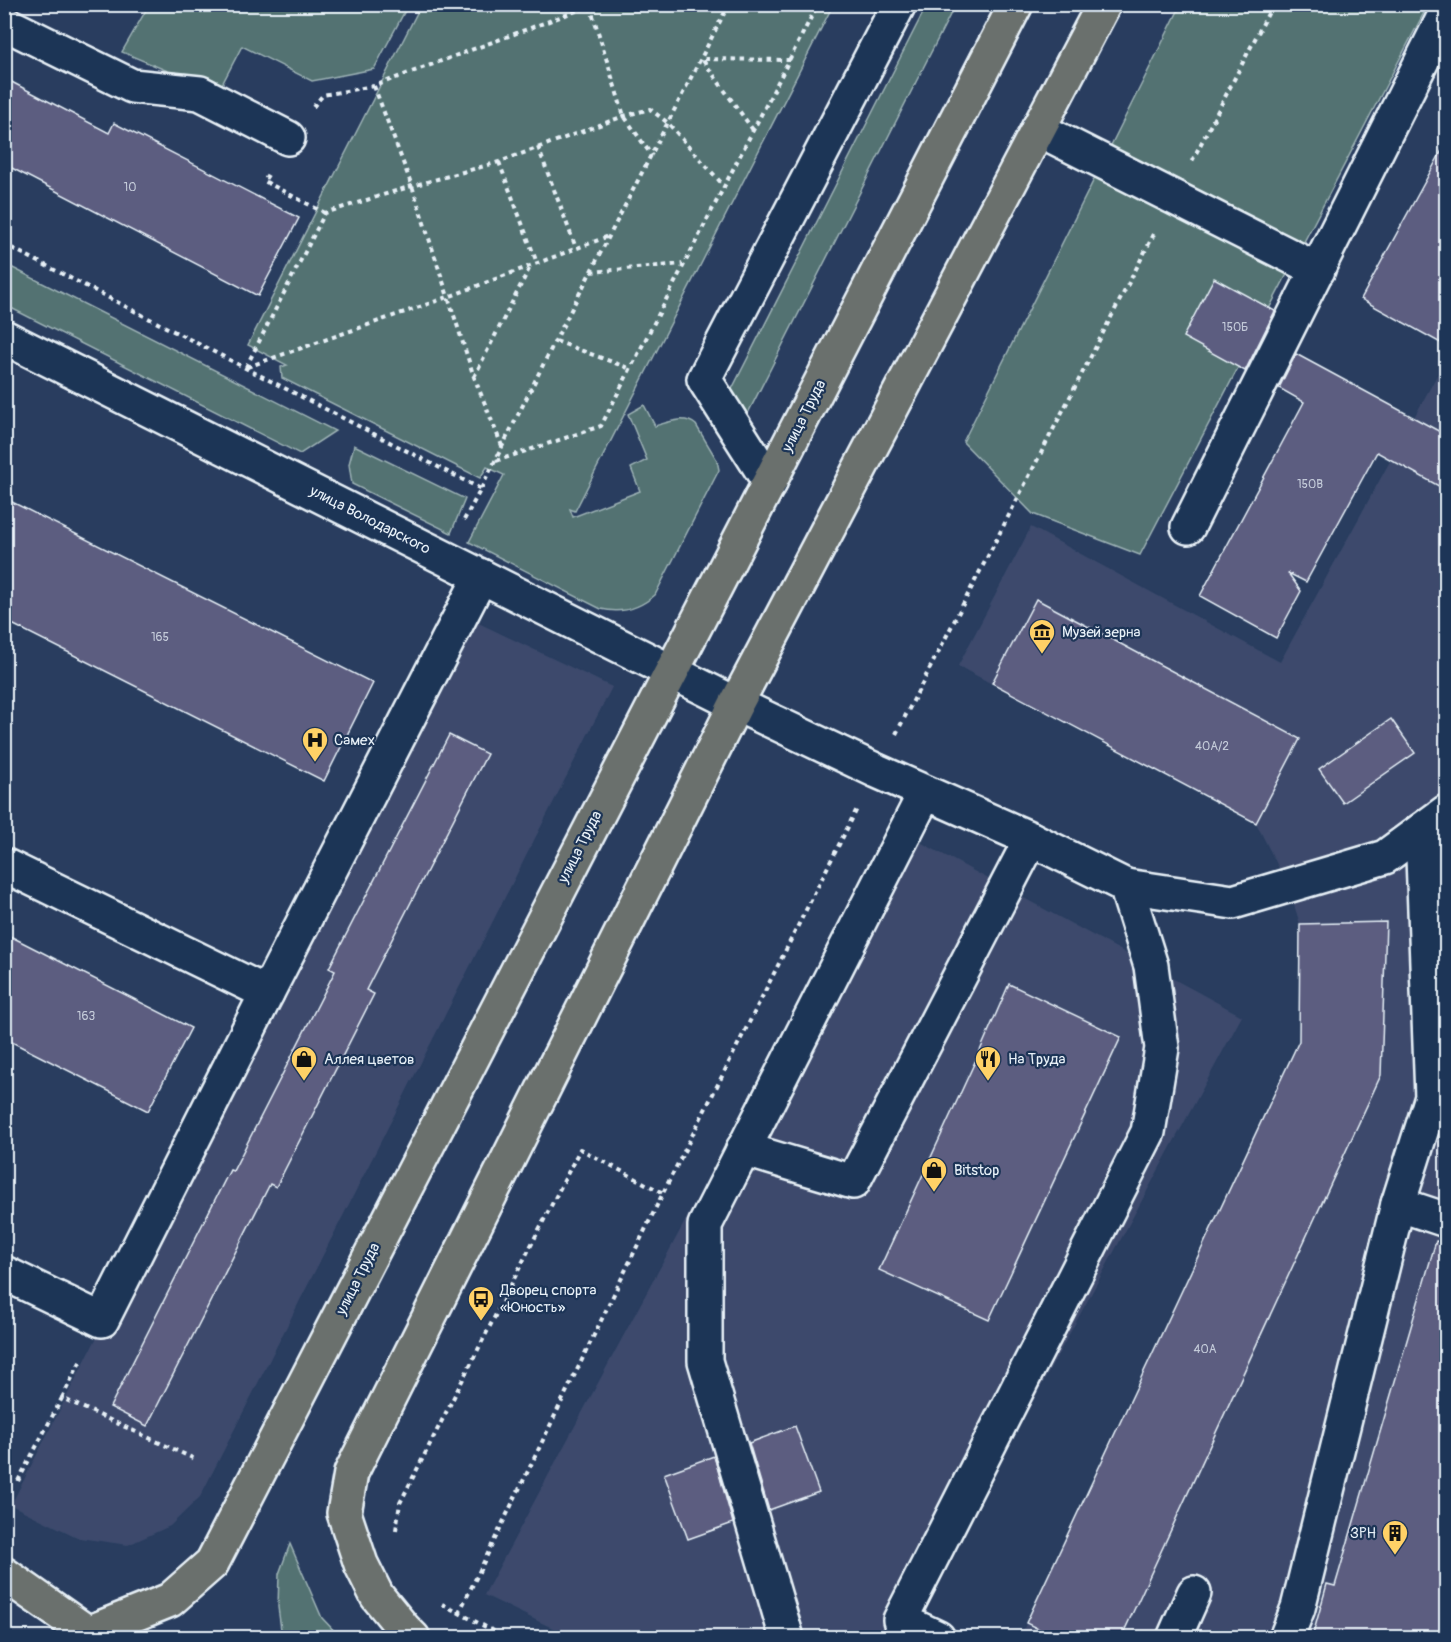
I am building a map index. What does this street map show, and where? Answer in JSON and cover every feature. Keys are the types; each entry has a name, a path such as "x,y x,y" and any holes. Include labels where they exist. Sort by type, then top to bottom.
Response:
{"main road":[{"name":"улица Труда","path":"93,1635 170,1600 212,1563 1016,4"},
{"path":"413,1638 377,1596 361,1564 344,1513 351,1473 736,704 1104,4"},
{"path":"4,1575 93,1635"}],"street":[{"path":"770,483 704,379 899,4"},
{"path":"1188,527 1446,14"},
{"path":"4,23 132,86 200,93 288,138"},
{"path":"1038,129 1318,270"},
{"name":"улица Володарского","path":"4,337 736,704 925,793 1031,839 1126,886 1233,902 1385,857 1434,821"},
{"path":"4,1273 102,1320 482,576"},
{"path":"787,1638 705,1361 705,1225 925,793"},
{"path":"1286,1638 1298,1608 1398,1204 1432,1097 1434,821"},
{"path":"743,1149 853,1182 1031,839"},
{"path":"4,865 267,993"},
{"path":"938,1638 900,1620 1148,1132 1162,1048 1150,966 1126,886"},
{"path":"1398,1204 1446,1220"},
{"path":"1174,1638 1194,1593"}],"path":[{"path":"449,560 464,519 482,489 555,341 729,4"},
{"path":"495,462 601,426 818,4"},
{"path":"459,1613 663,1193 877,771 1273,4"},
{"path":"323,95 374,86 592,5 624,116 652,156"},
{"path":"702,59 791,60"},
{"path":"702,59 753,130"},
{"path":"374,86 412,186 474,377 502,447"},
{"path":"246,367 326,213 499,162 624,116 650,109 668,123 724,186"},
{"path":"538,147 576,248"},
{"path":"499,162 537,263"},
{"path":"246,367 448,297 610,236"},
{"path":"4,244 482,489"},
{"path":"591,273 683,264"},
{"path":"474,377 530,266"},
{"path":"555,341 631,369"},
{"path":"396,1534 400,1503 580,1149 663,1193"},
{"path":"18,1481 62,1398 197,1460"},
{"path":"440,1603 507,1638"}],"shaded area":[{"path":"1446,359 1446,1637 1021,1637 1299,1041 1300,924 1288,886 1256,823 958,666 1031,527 1280,662"},
{"path":"466,617 612,687 200,1497 170,1526 128,1545 79,1538 11,1505"},
{"path":"896,829 1242,1016 905,1637 571,1637 484,1595"}],"green space":[{"path":"149,5 408,5 374,69 312,81 242,46 218,92 122,52"},
{"path":"421,5 833,5 575,511 570,509 573,517 640,491 631,468 647,460 628,414 644,405 655,426 681,420 696,425 717,460 719,470 655,595 636,607 616,611 601,609 469,542 504,475 487,467 480,478 282,378 281,367 287,365 248,345"},
{"path":"927,5 955,5 745,419 731,391"},
{"path":"1181,5 1428,5 1140,555 1033,514 963,442"},
{"path":"4,264 335,431 300,454 5,305"},
{"path":"354,445 465,499 451,533 352,484 349,464"},
{"path":"290,1544 322,1618 340,1637 282,1637 278,1607 279,1574"}],"building":[{"path":"4,78 109,133 114,123 299,218 258,296 4,164"},
{"path":"1446,143 1446,346 1361,299"},
{"path":"1214,278 1275,311 1245,371 1183,337"},
{"path":"1296,354 1446,435 1446,490 1377,452 1306,582 1288,573 1301,591 1276,638 1200,596 1304,402 1279,388"},
{"path":"4,498 373,683 324,781 4,620"},
{"path":"1036,599 1300,739 1256,823 992,683"},
{"path":"1391,719 1415,753 1343,803 1319,769"},
{"name":"Аллея цветов","path":"449,735 487,754 366,990 374,994 276,1187 270,1184 147,1426 110,1407 230,1170 233,1171 335,971 329,968"},
{"path":"1386,922 1381,1075 1121,1638 1057,1638 1026,1623 1299,1041 1300,924"},
{"path":"4,933 191,1028 148,1111 4,1038"},
{"path":"1009,984 1121,1037 989,1320 879,1270"},
{"path":"1436,1241 1446,1242 1446,1638 1312,1638 1327,1584 1335,1586"},
{"path":"795,1426 819,1492 769,1510 749,1443"},
{"path":"714,1456 733,1523 688,1539 664,1474"}],"place":[{"name":"Музей зерна","path":"1042,655"},
{"name":"Самех","path":"315,763"},
{"name":"Аллея цветов","path":"304,1082"},
{"name":"На Труда","path":"988,1082"},
{"name":"Bitstop","path":"934,1193"},
{"name":"Дворец спорта «Юность»","path":"481,1322"},
{"name":"ЗРН","path":"1395,1556"}]}
